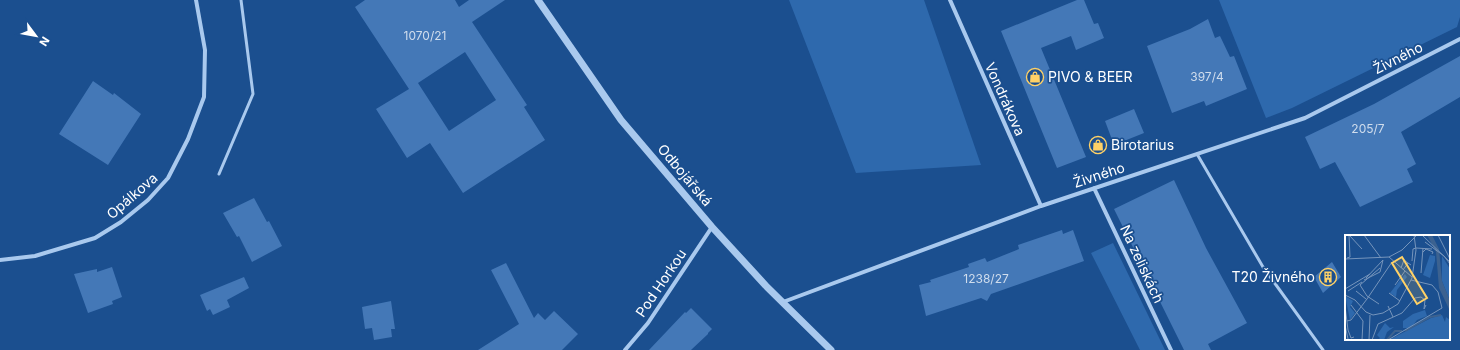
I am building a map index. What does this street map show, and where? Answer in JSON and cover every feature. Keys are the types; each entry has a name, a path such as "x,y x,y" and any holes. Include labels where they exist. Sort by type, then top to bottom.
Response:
{"street":[{"name":"Opálkova","path":"0,260 35,256 95,238 121,222 148,200 168,178 188,138 204,97 205,50 196,0"},
{"name":"Odbojářská","path":"538,0 621,120 712,227 767,287 831,350"},
{"name":"Vondrákova","path":"950,0 1041,206"},
{"name":"Živného","path":"783,302 1041,206 1306,118 1460,39"},
{"name":"Na zeliskách","path":"1094,188 1171,350"},
{"name":"Pod Horkou","path":"625,350 648,323 712,227"}],"lane":[{"path":"219,174 253,94 241,0"},
{"path":"1197,154 1263,267 1323,350"}],"shaded area":[{"path":"789,0 924,0 981,165 856,173"},
{"path":"1219,0 1460,0 1460,17 1457,27 1292,108 1266,118"},
{"path":"1113,243 1165,350 1140,350 1091,253"}],"building":[{"path":"365,0 455,0 459,7 469,0 505,0 472,22 527,105 524,107 545,140 463,193 430,143 407,158 376,109 409,89 355,7","holes":["465,52 496,100 449,131 418,83"]},
{"path":"1077,0 1084,0 1094,24 1098,23 1104,38 1076,50 1071,36 1041,48 1086,157 1057,168 1001,31"},
{"path":"1208,19 1215,38 1220,36 1230,57 1234,56 1247,89 1206,106 1204,101 1172,113 1147,46 1190,29"},
{"path":"1460,56 1460,97 1401,132 1416,164 1407,169 1413,182 1360,207 1335,162 1320,169 1305,137 1374,104"},
{"path":"93,81 113,95 114,93 141,114 108,165 59,134"},
{"path":"1134,109 1144,133 1114,145 1105,121"},
{"path":"1174,180 1206,248 1247,323 1208,344 1211,350 1184,350 1114,209"},
{"path":"254,198 267,222 269,221 282,246 252,262 239,236 237,237 223,213"},
{"path":"1062,230 1063,234 1073,230 1084,261 991,294 987,301 981,298 926,316 919,285 931,282 930,280 969,267 968,264 985,258 987,262 1019,249 1018,245"},
{"name":"T20 Živného","path":"1332,262 1341,277 1323,293 1314,277"},
{"path":"506,263 534,318 538,313 545,320 554,311 578,334 562,350 478,350 519,324 491,270"},
{"path":"112,267 122,297 112,301 113,304 88,313 74,274 97,269 97,272"},
{"path":"244,277 249,288 227,300 230,307 213,315 210,309 207,311 200,295"},
{"path":"391,301 395,329 391,329 392,337 374,340 372,328 365,329 362,307"},
{"path":"691,308 712,329 708,334 691,350 649,350 685,312 686,313"}],"place":[{"name":"PIVO & BEER","path":"1035,77"},
{"name":"Birotarius","path":"1098,145"},
{"name":"T20 Živného","path":"1328,277"}]}
